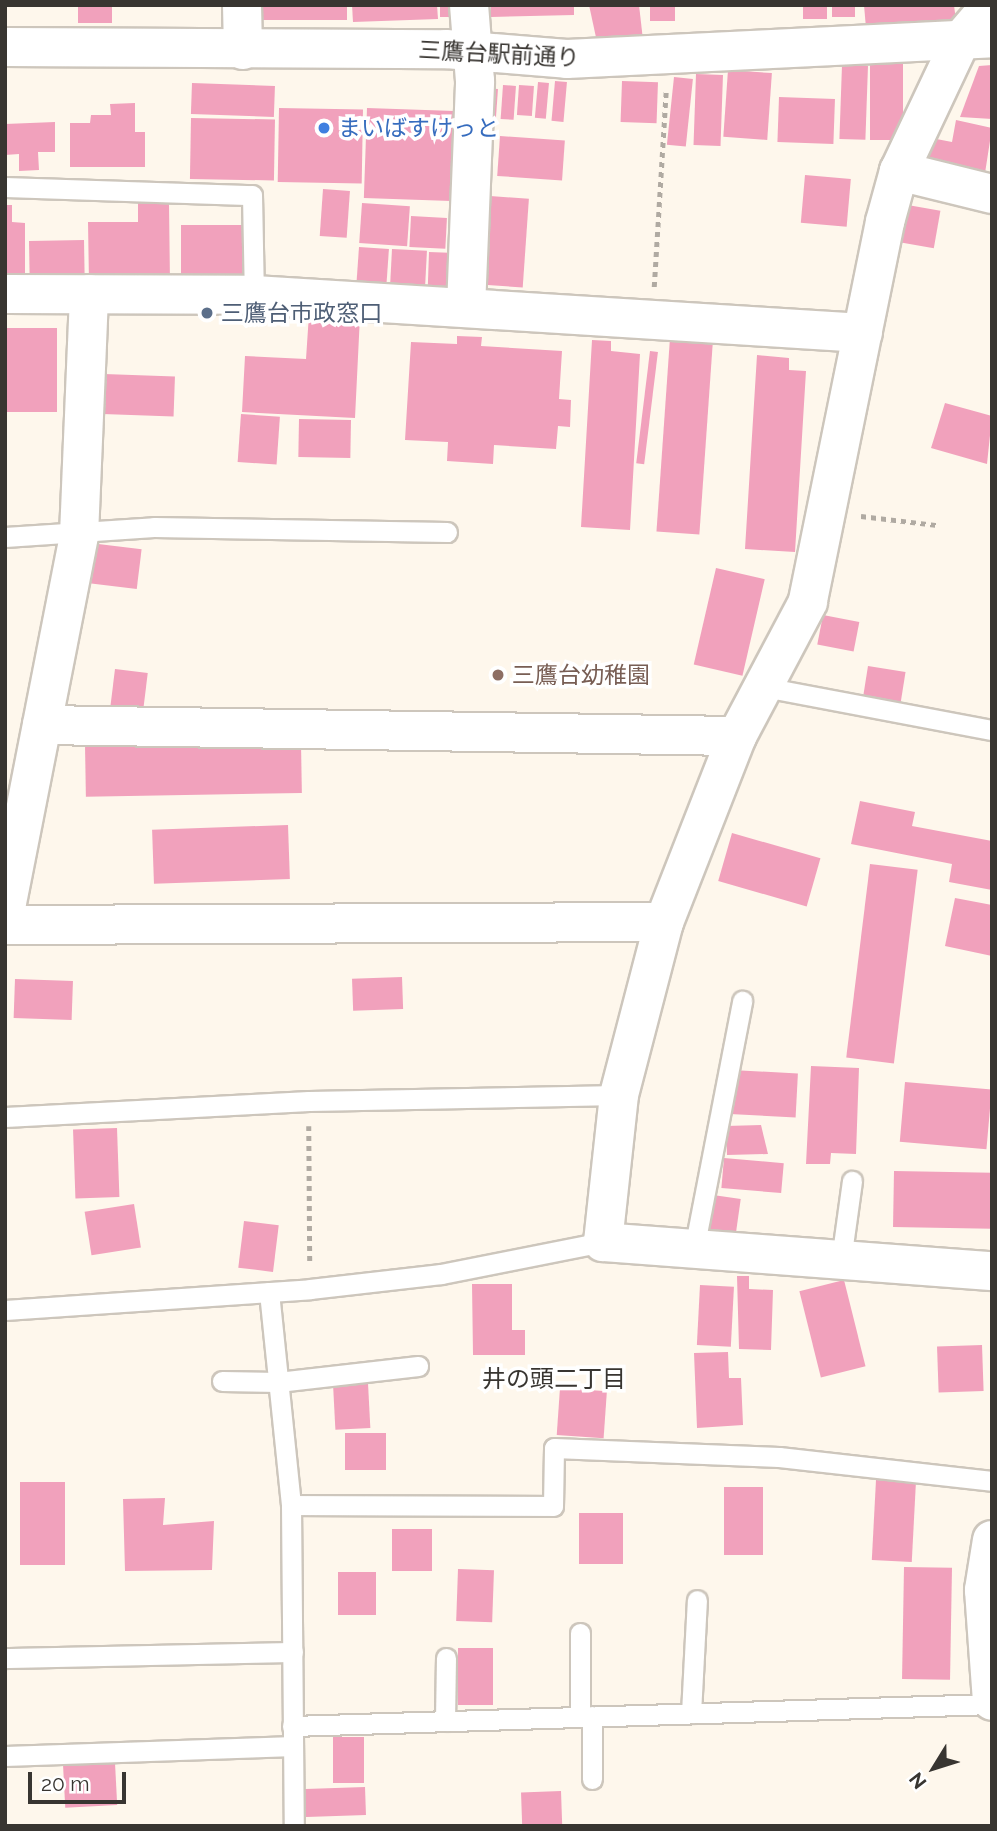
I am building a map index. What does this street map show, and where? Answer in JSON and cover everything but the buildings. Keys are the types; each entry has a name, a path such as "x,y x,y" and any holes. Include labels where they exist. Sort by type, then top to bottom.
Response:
{"street":[{"path":"242,5 243,50"},
{"path":"466,308 475,81 469,5"},
{"path":"991,5 976,39 899,171 808,602 737,736 664,922 619,1095 603,1242 992,1271"},
{"name":"三鷹台駅前通り","path":"5,47 472,51 567,59 976,39"},
{"path":"899,171 992,194"},
{"path":"5,294 254,295 863,332"},
{"path":"5,913 16,802 42,725 79,535 89,295"},
{"path":"42,725 737,736"},
{"path":"5,925 664,922"},
{"path":"992,1540 984,1590 992,1702"}],"lane":[{"path":"5,187 253,195 254,295"},
{"path":"5,537 79,535 154,527 447,532"},
{"path":"764,687 992,730"},
{"path":"694,1249 742,1001"},
{"path":"5,1117 309,1101 619,1095"},
{"path":"841,1260 852,1181"},
{"path":"5,1310 310,1289 441,1273 603,1242"},
{"path":"269,1292 290,1505 294,1826"},
{"path":"222,1381 278,1382 418,1366"},
{"path":"290,1505 552,1506 554,1448 779,1457 992,1481"},
{"path":"691,1713 698,1600"},
{"path":"580,1633 592,1779"},
{"path":"5,1658 293,1652"},
{"path":"445,1721 446,1658"},
{"path":"292,1726 992,1702"},
{"path":"5,1756 292,1746"}],"path":[{"path":"652,320 668,56"},
{"path":"826,511 937,525"},
{"path":"309,1101 310,1289"}],"place":[{"name":"まいばすけっと","path":"324,128"},
{"name":"三鷹台市政窓口","path":"207,313"},
{"name":"三鷹台幼稚園","path":"498,675"}],"district":[{"name":"井の頭二丁目","path":"554,1379"}]}
